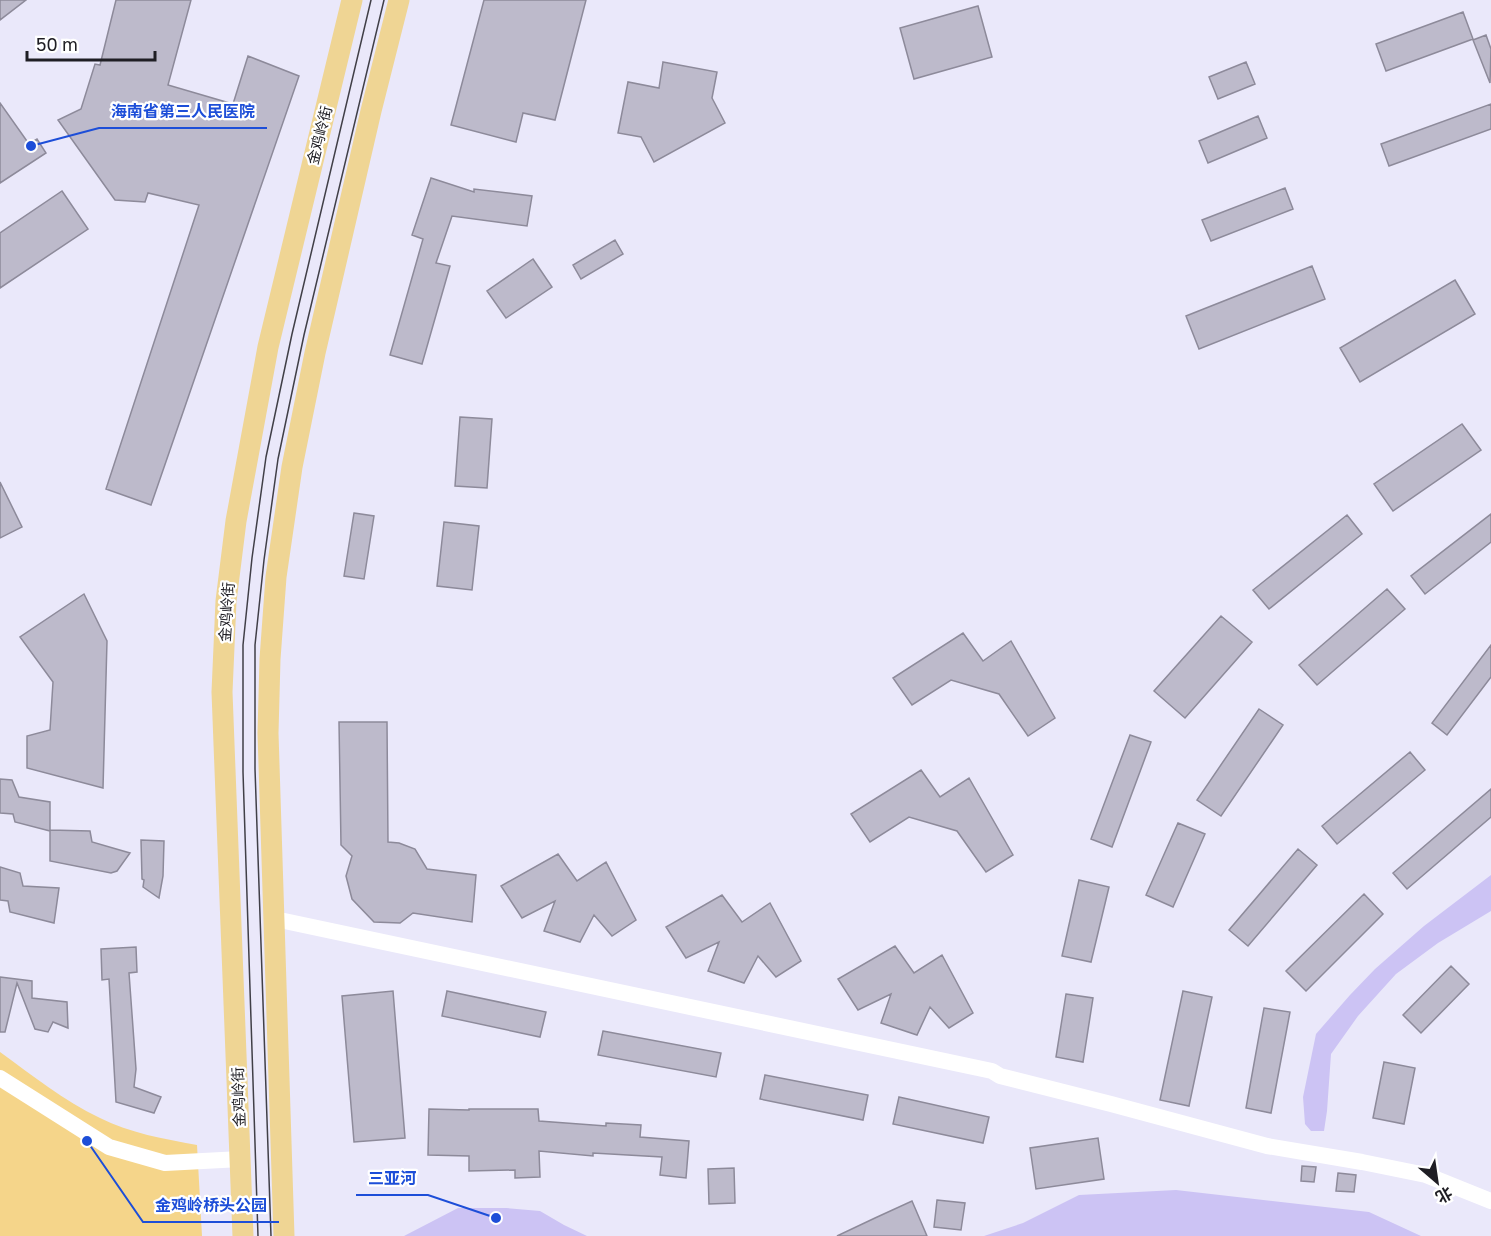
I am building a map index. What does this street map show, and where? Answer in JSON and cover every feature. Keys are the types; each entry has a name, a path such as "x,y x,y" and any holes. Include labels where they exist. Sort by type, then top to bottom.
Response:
{"main road":[{"name":"金鸡岭街","path":"243,1236 222,692 226,601 236,521 268,347 352,0"},
{"path":"284,1236 268,733 276,577 292,467 315,353 399,0"}],"street":[{"path":"275,919 992,1071 1000,1076 1267,1146 1362,1162 1426,1176 1491,1201"},
{"path":"0,1078 110,1147 165,1163 241,1159"}],"shaded area":[{"path":"1491,875 1491,911 1438,943 1396,974 1358,1016 1331,1054 1324,1131 1311,1131 1305,1124 1303,1097 1316,1034 1375,969 1424,926"},
{"path":"0,1052 61,1096 100,1118 135,1132 197,1145 202,1236 0,1236"},
{"path":"1176,1190 1369,1212 1421,1236 984,1236 1023,1223 1079,1195"},
{"path":"458,1208 540,1211 587,1236 404,1236"}],"building":[{"path":"0,0 26,0 0,20"},
{"path":"116,0 191,0 168,85 233,104 248,56 299,76 151,505 106,489 199,205 148,193 145,202 115,200 58,120 81,109 95,64 100,65"},
{"path":"484,0 586,0 555,120 523,113 516,142 451,125"},
{"path":"978,6 992,57 914,79 900,28"},
{"path":"1463,12 1473,39 1386,71 1376,44"},
{"path":"1486,35 1491,49 1490,83 1473,40"},
{"path":"663,62 717,72 712,98 725,123 654,162 641,137 618,133 628,82 659,88"},
{"path":"1246,62 1255,84 1218,99 1209,77"},
{"path":"0,103 29,144 37,139 46,153 0,183"},
{"path":"1491,104 1491,129 1389,166 1381,144"},
{"path":"1258,116 1267,138 1208,163 1199,141"},
{"path":"431,178 474,192 474,189 532,196 527,226 452,216 436,263 450,266 422,364 390,355 423,239 412,235"},
{"path":"1285,188 1293,209 1211,241 1202,220"},
{"path":"62,191 88,229 0,288 0,233"},
{"path":"615,240 623,254 581,279 573,265"},
{"path":"533,259 552,287 506,318 487,291"},
{"path":"1312,266 1325,299 1199,349 1186,316"},
{"path":"1455,280 1475,314 1360,382 1340,348"},
{"path":"460,417 492,419 487,488 455,486"},
{"path":"1462,424 1481,450 1393,511 1374,484"},
{"path":"0,482 22,527 0,538"},
{"path":"354,513 374,516 364,579 344,576"},
{"path":"1491,514 1491,542 1425,594 1411,576"},
{"path":"1347,515 1362,534 1269,609 1253,590"},
{"path":"444,522 479,526 472,590 437,586"},
{"path":"1387,589 1405,609 1317,685 1299,665"},
{"path":"84,594 107,641 103,788 27,768 27,736 50,730 53,682 20,637"},
{"path":"1221,616 1252,642 1185,718 1154,691"},
{"path":"963,633 983,661 1011,641 1055,718 1028,736 999,694 951,680 912,705 893,678"},
{"path":"1491,645 1491,677 1447,735 1432,723"},
{"path":"1259,709 1283,725 1221,816 1197,800"},
{"path":"339,722 387,722 388,842 415,849 427,869 476,875 472,922 413,913 400,923 374,922 352,899 346,876 352,856 341,845"},
{"path":"1130,735 1151,742 1112,847 1091,839"},
{"path":"1410,752 1425,770 1337,844 1322,826"},
{"path":"921,770 940,797 969,778 1013,855 986,872 957,831 909,817 870,842 851,814"},
{"path":"0,779 12,780 19,797 50,802 50,831 15,822 13,814 0,813"},
{"path":"1491,789 1491,817 1407,889 1393,873"},
{"path":"1178,823 1205,834 1173,907 1146,895"},
{"path":"50,830 90,831 92,842 130,853 117,871 111,873 50,861"},
{"path":"141,840 164,841 163,876 159,898 143,887"},
{"path":"1298,849 1317,865 1248,946 1229,930"},
{"path":"558,854 577,881 606,862 636,920 612,936 594,915 580,942 544,931 555,901 522,918 501,886"},
{"path":"0,867 20,873 23,886 59,888 54,923 10,912 8,901 0,900"},
{"path":"1079,880 1109,887 1091,962 1062,956"},
{"path":"1364,894 1383,914 1306,991 1286,971"},
{"path":"722,895 742,922 770,903 801,961 776,977 758,956 744,983 708,971 719,942 686,958 666,927"},
{"path":"895,946 914,973 942,955 973,1013 949,1028 930,1007 917,1035 881,1023 891,994 858,1010 838,979"},
{"path":"136,947 137,972 129,973 136,1069 134,1087 161,1097 154,1113 116,1102 109,979 102,980 101,949"},
{"path":"1451,966 1469,984 1421,1033 1403,1015"},
{"path":"0,977 32,981 32,998 67,1002 68,1028 53,1022 48,1032 35,1029 17,983 5,1032 0,1032"},
{"path":"393,991 405,1138 354,1142 342,996"},
{"path":"447,991 546,1012 540,1037 442,1016"},
{"path":"1183,991 1212,997 1189,1106 1160,1100"},
{"path":"1066,994 1093,998 1083,1062 1056,1057"},
{"path":"1264,1008 1290,1012 1271,1113 1246,1108"},
{"path":"603,1031 721,1053 716,1077 598,1055"},
{"path":"1384,1062 1415,1068 1404,1124 1373,1118"},
{"path":"765,1075 868,1095 863,1120 760,1099"},
{"path":"899,1097 989,1117 983,1143 893,1124"},
{"path":"429,1109 538,1109 539,1121 606,1126 606,1123 641,1125 640,1137 689,1141 686,1178 660,1175 662,1157 593,1153 593,1156 539,1151 540,1177 515,1178 515,1170 469,1171 469,1156 428,1155"},
{"path":"1098,1138 1104,1179 1036,1189 1030,1148"},
{"path":"1302,1166 1316,1167 1314,1182 1301,1181"},
{"path":"734,1168 735,1203 709,1204 708,1169"},
{"path":"1338,1173 1356,1175 1354,1192 1336,1191"},
{"path":"937,1200 965,1203 961,1230 934,1227"},
{"path":"912,1201 927,1236 837,1236 875,1218"}],"tram line":[{"path":"258,1236 243,772 243,645 266,457 292,334 371,0"},
{"path":"271,1236 255,769 255,645 278,459 304,335 384,0"}],"place":[{"name":"海南省第三人民医院","path":"31,146"},
{"name":"金鸡岭桥头公园","path":"87,1141"},
{"name":"三亚河","path":"496,1218"}]}
